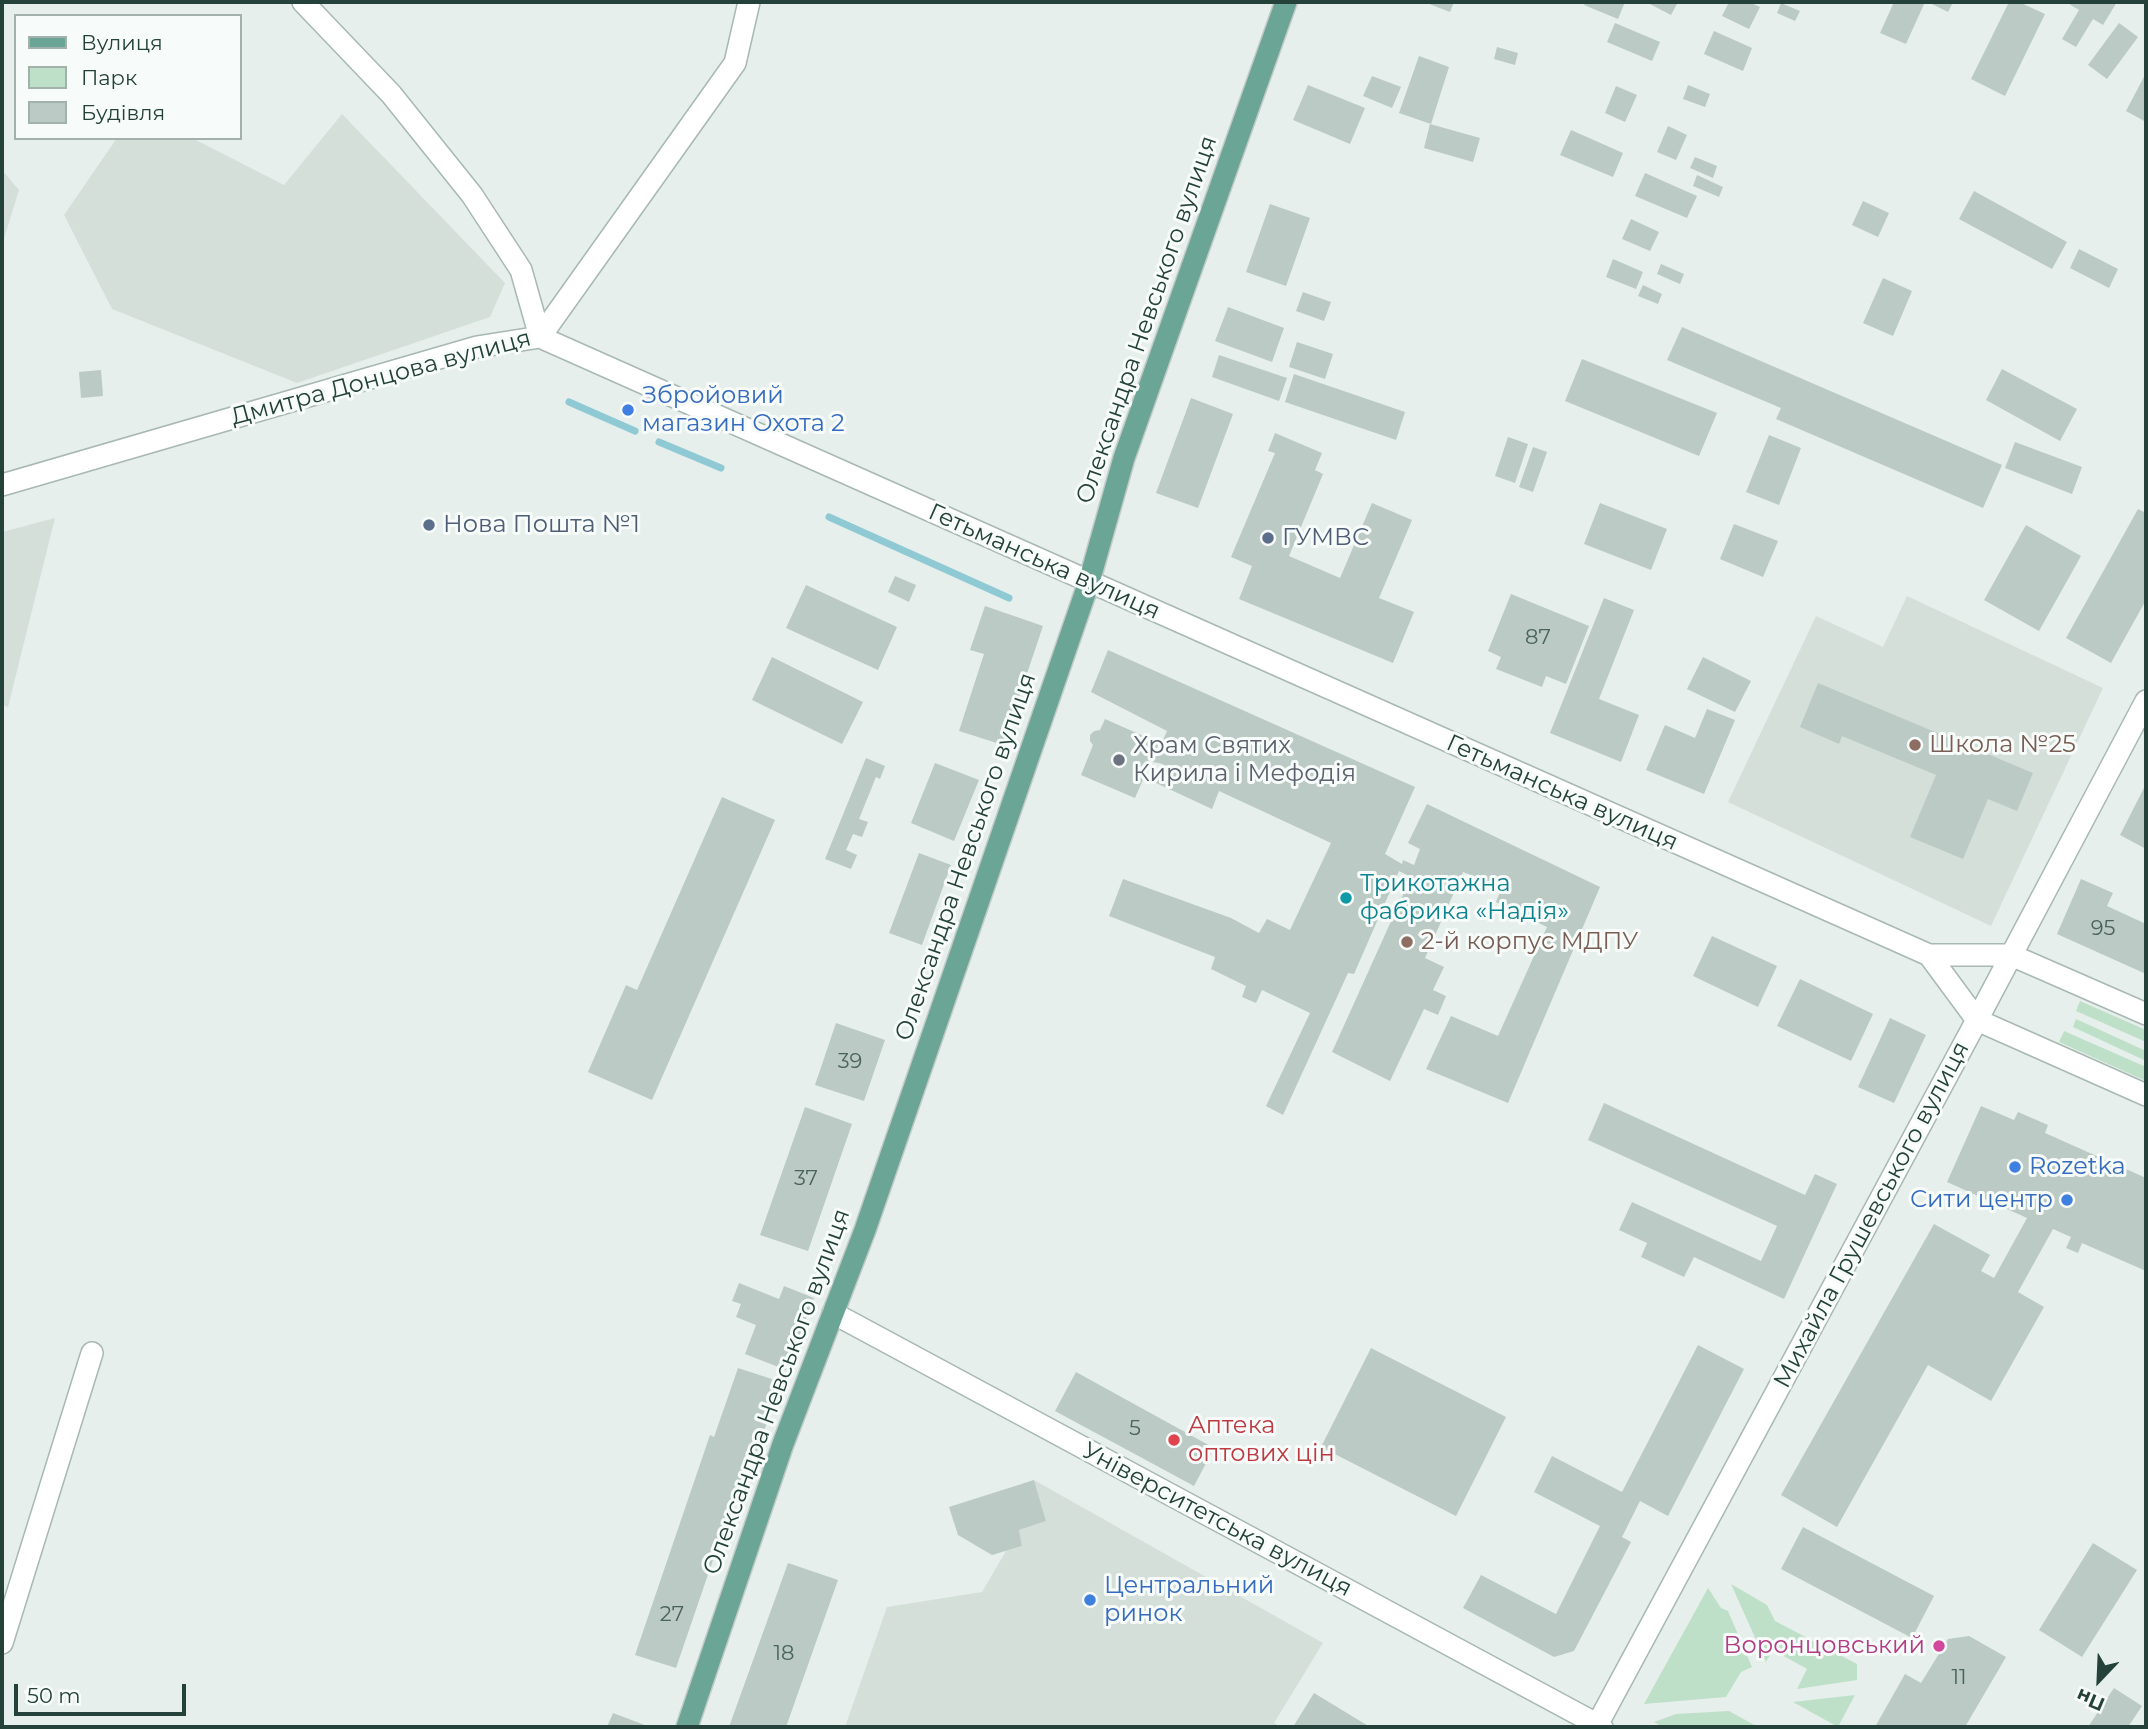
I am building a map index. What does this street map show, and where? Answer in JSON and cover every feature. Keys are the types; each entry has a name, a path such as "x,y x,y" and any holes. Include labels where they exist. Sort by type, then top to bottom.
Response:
{"main road":[{"name":"Олександра Невського вулиця","path":"687,1727 783,1444 865,1230 1089,582 1124,458 1286,2"}],"street":[{"path":"303,2 391,94 472,195 522,270 540,337"},
{"name":"Дмитра Донцова вулиця","path":"2,485 477,347 540,337 735,63 749,2"},
{"name":"Гетьманська вулиця","path":"540,337 1929,955 2011,955 2146,1014"},
{"name":"Михайла Грушевського вулиця","path":"1599,1726 2146,701"},
{"name":"Гетьманська вулиця","path":"1929,955 1977,1020 2146,1095"},
{"name":"Університетська вулиця","path":"833,1313 1599,1726"},
{"path":"2,1643 92,1353"}],"shaded area":[{"path":"342,114 505,283 490,317 297,383 112,309 64,215 116,140 196,140 284,185"},
{"path":"2,170 19,190 2,245"},
{"path":"55,518 8,707 2,705 2,532"},
{"name":"Школа №25","path":"1907,596 2103,688 1991,926 1728,802 1816,616 1883,647"},
{"name":"Центральний ринок","path":"1034,1480 1323,1643 1274,1723 1280,1727 845,1727 887,1607 982,1592 1006,1551 1022,1546 1019,1530 1046,1521"}],"green space":[{"path":"2080,1001 2146,1030 2146,1042 2076,1011"},
{"path":"2076,1019 2146,1051 2146,1061 2073,1027"},
{"path":"2064,1031 2146,1067 2146,1081 2059,1042"},
{"path":"1731,1584 1767,1605 1775,1621 1857,1664 1857,1680 1797,1689 1807,1669 1773,1650 1766,1662"},
{"path":"1708,1588 1721,1608 1728,1611 1752,1667 1741,1672 1726,1697 1644,1704"},
{"path":"1855,1695 1838,1727 1793,1702"},
{"path":"1729,1711 1758,1727 1663,1727 1654,1722 1676,1714"}],"building":[{"path":"1424,2 1454,2 1450,12"},
{"path":"1586,2 1625,2 1618,19 1584,5"},
{"path":"1646,2 1678,2 1671,15"},
{"path":"1729,2 1749,2 1760,7 1749,29 1722,16"},
{"path":"1894,2 1925,2 1906,44 1880,33"},
{"path":"1928,2 1953,2 1948,12"},
{"path":"2009,2 2019,2 2045,14 2005,96 1971,79"},
{"path":"2066,2 2117,2 2103,25 2093,19 2076,47 2062,39 2079,10"},
{"path":"1781,3 1800,11 1795,21 1777,13"},
{"path":"1615,23 1660,42 1652,61 1607,42"},
{"path":"2119,23 2138,37 2107,79 2088,65"},
{"path":"1714,31 1752,48 1743,71 1704,54"},
{"path":"1497,47 1518,53 1515,65 1494,59"},
{"path":"1419,56 1449,67 1431,124 1399,113"},
{"path":"2146,73 2146,122 2126,111"},
{"path":"1372,76 1401,87 1392,108 1363,96"},
{"path":"1308,85 1365,108 1350,144 1293,120"},
{"path":"1688,85 1710,94 1705,107 1683,99"},
{"path":"1616,86 1637,95 1625,122 1605,113"},
{"path":"1430,124 1480,138 1473,162 1424,148"},
{"path":"1668,126 1687,135 1676,160 1657,152"},
{"path":"1571,130 1623,153 1613,177 1560,155"},
{"path":"1695,157 1717,166 1713,178 1690,168"},
{"path":"1645,173 1697,196 1687,218 1635,196"},
{"path":"1697,175 1723,187 1719,197 1693,186"},
{"path":"1974,191 2067,242 2052,269 1959,219"},
{"path":"1863,201 1889,213 1878,237 1852,225"},
{"path":"1270,204 1310,218 1286,286 1246,272"},
{"path":"1631,219 1659,232 1650,251 1622,239"},
{"path":"2079,249 2118,269 2109,288 2070,268"},
{"path":"1613,259 1643,272 1636,289 1606,277"},
{"path":"1661,264 1684,274 1680,284 1657,274"},
{"path":"1883,278 1912,291 1893,336 1863,323"},
{"path":"1643,285 1662,294 1658,304 1638,296"},
{"path":"1303,292 1331,302 1324,321 1296,311"},
{"path":"1228,307 1284,328 1272,362 1215,341"},
{"path":"1682,327 2002,465 1983,508 1776,419 1781,408 1667,360"},
{"path":"1297,342 1333,354 1325,379 1289,367"},
{"path":"1219,355 1287,378 1279,401 1212,377"},
{"path":"1582,359 1717,413 1699,456 1565,401"},
{"path":"2002,369 2077,409 2060,441 1986,400"},
{"path":"101,370 103,396 81,398 79,372"},
{"path":"1294,374 1405,412 1396,440 1285,402"},
{"path":"1191,398 1233,414 1198,508 1156,493"},
{"name":"ГУМВС","path":"1275,433 1322,453 1315,470 1323,474 1289,556 1340,578 1372,503 1412,520 1379,598 1414,612 1393,663 1239,599 1252,566 1231,557 1275,453 1268,451"},
{"path":"1769,435 1801,448 1779,505 1746,492"},
{"path":"1508,437 1528,444 1515,483 1495,476"},
{"path":"2015,442 2082,467 2072,494 2005,468"},
{"path":"1533,447 1547,452 1533,492 1519,487"},
{"path":"1600,503 1667,529 1651,570 1584,544"},
{"path":"2138,509 2146,513 2146,600 2111,663 2066,638"},
{"path":"1734,524 1778,541 1763,577 1720,559"},
{"path":"2026,525 2081,556 2039,631 1984,600"},
{"path":"895,576 916,585 909,602 888,592"},
{"path":"806,585 897,627 878,670 786,628"},
{"path":"1511,594 1589,626 1566,684 1546,676 1542,687 1496,669 1501,657 1488,651"},
{"path":"1604,598 1634,610 1599,699 1639,715 1621,762 1550,733"},
{"path":"985,606 1043,626 1003,745 959,731 984,654 970,650"},
{"name":"Трикотажна фабрика «Надія»","path":"1108,650 1415,787 1385,854 1402,864 1403,860 1414,865 1420,849 1408,843 1427,804 1600,887 1508,1103 1426,1069 1451,1016 1498,1036 1547,927 1496,902 1502,887 1463,872 1425,958 1444,967 1433,990 1446,996 1438,1015 1424,1009 1390,1081 1332,1052 1411,877 1399,871 1354,974 1348,973 1283,1115 1266,1106 1310,1013 1262,990 1256,1003 1242,997 1246,986 1211,969 1215,957 1109,916 1123,879 1231,918 1259,933 1267,919 1290,930 1331,843 1219,791 1212,809 1156,783 1163,764 1153,762 1167,731 1091,692"},
{"path":"772,657 863,702 842,744 752,700"},
{"path":"1703,657 1751,681 1735,712 1687,689"},
{"path":"1818,683 2033,773 2017,811 1988,799 1963,859 1910,837 1936,775 1842,736 1839,744 1800,727"},
{"path":"1707,709 1735,720 1704,794 1646,770 1665,725 1695,738"},
{"name":"Храм Святих Кирила і Мефодія","path":"1105,719 1159,743 1135,798 1081,775 1093,745 1090,735 1100,730"},
{"path":"866,758 885,766 880,779 876,777 859,819 868,822 862,837 853,834 846,850 857,855 851,869 825,859"},
{"path":"935,763 979,780 954,841 911,823"},
{"path":"2146,784 2146,849 2120,835"},
{"path":"722,797 775,820 652,1100 588,1072 626,985 637,990"},
{"path":"919,853 951,865 922,945 889,933"},
{"path":"2081,879 2113,893 2107,906 2146,924 2146,974 2057,934"},
{"path":"1712,936 1777,966 1758,1007 1693,976"},
{"path":"1800,979 1873,1014 1851,1061 1777,1026"},
{"path":"1890,1018 1926,1035 1894,1103 1858,1087"},
{"path":"836,1023 885,1040 864,1101 815,1085"},
{"path":"1604,1103 1805,1195 1815,1174 1837,1184 1784,1299 1694,1257 1684,1277 1641,1257 1647,1243 1619,1230 1632,1202 1761,1261 1777,1226 1588,1140"},
{"path":"1981,1106 2014,1120 2018,1112 2048,1125 2045,1133 2146,1178 2146,1271 2082,1243 2078,1253 2066,1248 2071,1237 2053,1229 2018,1292 2044,1307 1991,1401 1928,1365 1837,1527 1781,1495 1934,1224 1990,1255 1981,1271 1994,1278 2027,1218 1947,1182"},
{"path":"805,1107 852,1124 808,1251 760,1235"},
{"path":"739,1283 779,1299 784,1286 814,1298 786,1370 745,1354 756,1325 736,1317 741,1304 732,1301"},
{"path":"1698,1345 1744,1369 1668,1516 1640,1501 1622,1537 1631,1542 1574,1651 1554,1657 1463,1608 1481,1575 1556,1614 1600,1526 1534,1492 1552,1456 1622,1492"},
{"path":"1371,1348 1506,1417 1456,1516 1321,1447"},
{"path":"738,1368 781,1382 757,1451 751,1449 676,1668 635,1655 710,1435 714,1437"},
{"path":"1076,1372 1214,1448 1194,1486 1055,1411"},
{"path":"1034,1480 1046,1521 1019,1530 1022,1546 992,1555 958,1535 949,1507"},
{"path":"1803,1527 1934,1596 1912,1638 1781,1569"},
{"path":"2093,1543 2137,1570 2082,1657 2039,1630"},
{"path":"788,1563 838,1580 786,1727 729,1727"},
{"path":"1969,1636 2006,1657 1965,1727 1875,1727 1905,1674 1921,1683 1948,1639"},
{"path":"2114,1688 2142,1706 2128,1727 2088,1727"},
{"path":"1314,1693 1370,1727 1293,1727"},
{"path":"613,1713 650,1727 607,1727"}],"waterway":[{"path":"569,402 635,431"},
{"path":"659,442 721,468"},
{"path":"829,517 1009,598"}],"place":[{"name":"Збройовий магазин Охота 2","path":"628,410"},
{"name":"Нова Пошта №1","path":"429,525"},
{"name":"ГУМВС","path":"1268,538"},
{"name":"Школа №25","path":"1915,745"},
{"name":"Храм Святих Кирила і Мефодія","path":"1119,760"},
{"name":"Трикотажна фабрика «Надія»","path":"1346,898"},
{"name":"2-й корпус МДПУ","path":"1407,942"},
{"name":"Rozetka","path":"2015,1167"},
{"name":"Сити центр","path":"2067,1200"},
{"name":"Аптека оптових цін","path":"1174,1440"},
{"name":"Центральний ринок","path":"1090,1600"},
{"name":"Воронцовський","path":"1939,1646"}]}
